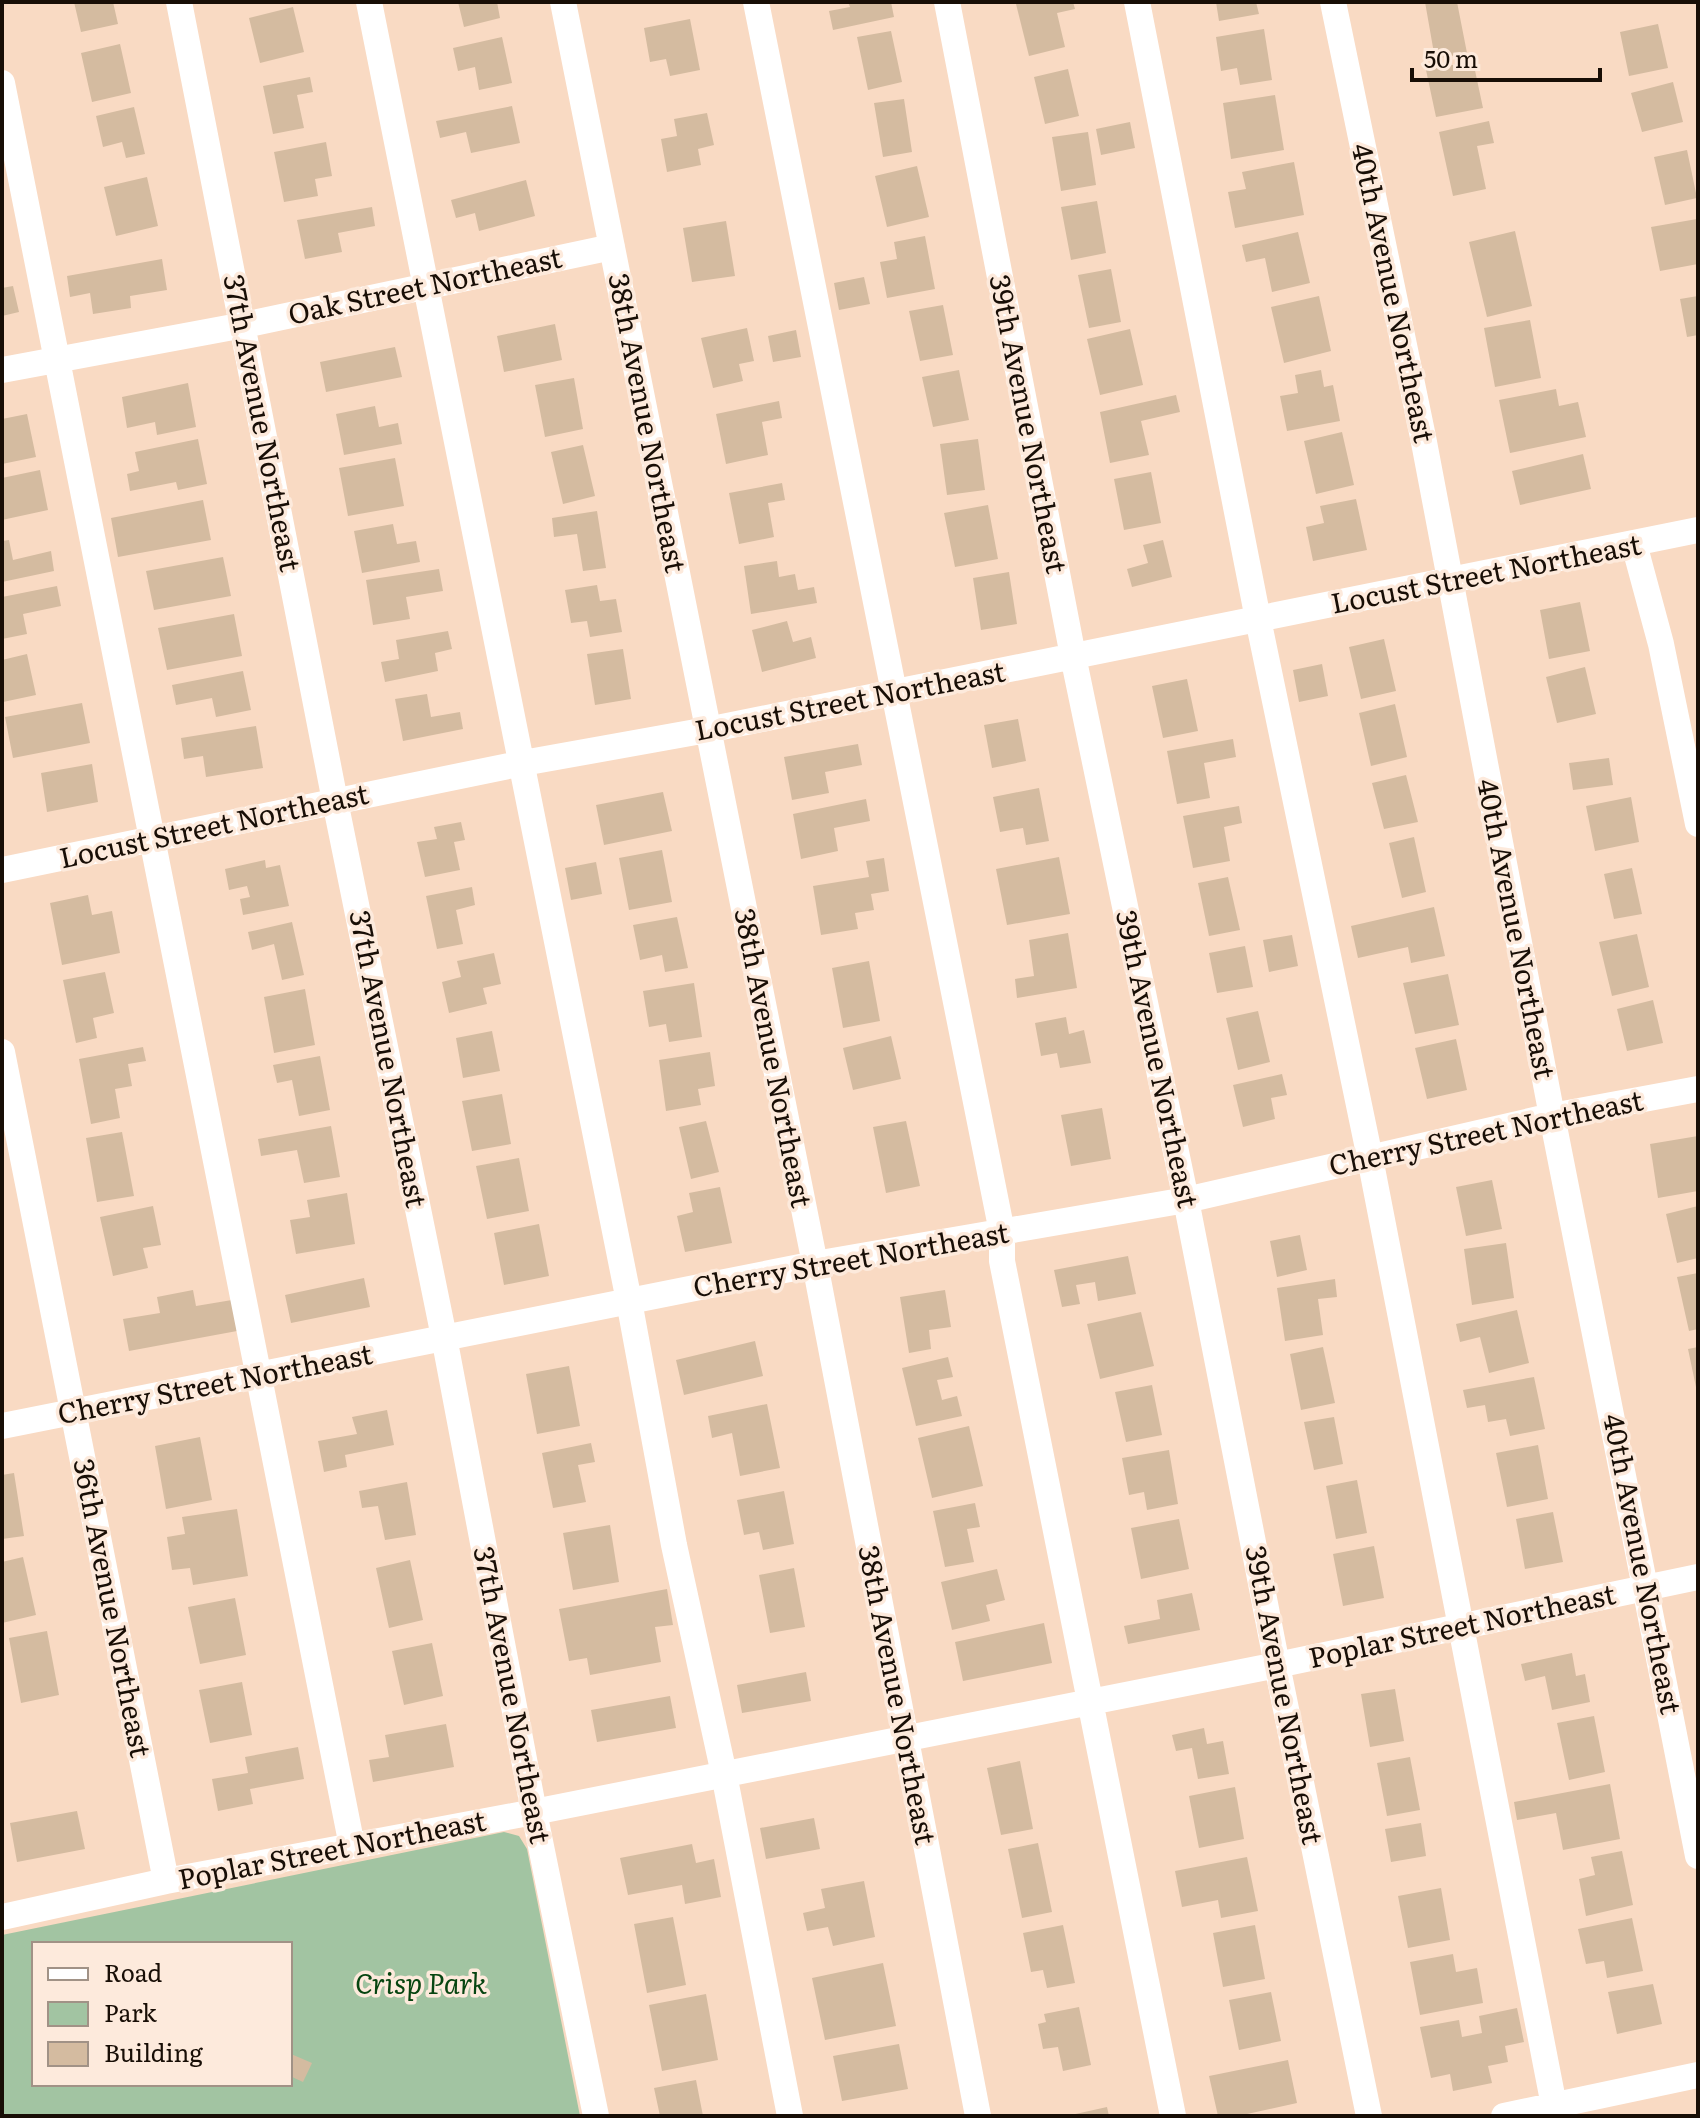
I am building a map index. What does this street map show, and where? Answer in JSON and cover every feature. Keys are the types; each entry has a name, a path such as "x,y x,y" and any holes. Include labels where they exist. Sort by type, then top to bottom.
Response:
{"street":[{"name":"37th Avenue Northeast","path":"179,2 596,2116"},
{"path":"369,2 523,763 674,1545 724,1774 790,2116"},
{"name":"38th Avenue Northeast","path":"563,2 815,1264 978,2116"},
{"path":"756,2 1002,1232 1002,1261 1173,2116"},
{"name":"39th Avenue Northeast","path":"947,2 1073,656 1186,1200 1369,2116"},
{"path":"1137,2 1258,619 1370,1158 1555,2111"},
{"name":"40th Avenue Northeast","path":"1333,2 1450,581 1698,1856"},
{"path":"2,83 352,1846"},
{"name":"Oak Street Northeast","path":"2,370 244,325 612,247"},
{"name":"Locust Street Northeast","path":"2,870 523,763 707,730 1698,530"},
{"path":"1634,544 1661,644 1698,824"},
{"name":"36th Avenue Northeast","path":"2,1052 166,1881"},
{"name":"Cherry Street Northeast","path":"2,1426 815,1264 1186,1200 1552,1116 1698,1089"},
{"name":"Poplar Street Northeast","path":"2,1917 166,1881 534,1812 1277,1665 1698,1577"},
{"path":"1504,2116 1555,2111 1698,2075"}],"green space":[{"name":"Crisp Park","path":"504,1832 519,1836 527,1849 580,2116 2,2116 2,1935"}],"building":[{"path":"74,2 113,2 118,24 81,32"},
{"path":"458,2 497,2 500,18 464,27"},
{"path":"848,2 891,2 894,17 833,30 829,11 850,7"},
{"path":"1073,2 1075,9 1057,13 1065,47 1029,56 1016,4"},
{"path":"1216,2 1256,2 1259,14 1219,21"},
{"path":"1425,2 1457,2 1467,53 1435,59"},
{"path":"293,7 304,52 260,63 249,18"},
{"path":"690,19 700,70 670,76 666,59 650,62 644,28"},
{"path":"1658,24 1668,68 1629,76 1620,32"},
{"path":"1264,29 1272,80 1240,85 1237,68 1221,71 1216,37"},
{"path":"891,31 902,82 868,90 857,37"},
{"path":"502,37 512,83 479,90 475,67 458,71 453,48"},
{"path":"120,44 131,93 92,102 81,53"},
{"path":"1473,61 1483,108 1436,117 1426,70"},
{"path":"1068,69 1079,116 1045,124 1034,77"},
{"path":"310,77 313,92 297,95 304,128 273,134 263,86"},
{"path":"1673,82 1683,122 1642,132 1631,93"},
{"path":"1275,95 1284,150 1231,159 1223,103"},
{"path":"904,99 912,152 883,157 874,103"},
{"path":"512,106 520,143 471,153 466,132 440,138 436,121"},
{"path":"134,107 145,154 126,158 122,142 103,147 96,116"},
{"path":"707,113 714,145 698,149 701,165 667,172 661,139 677,136 674,119"},
{"path":"1489,121 1494,143 1477,146 1486,189 1453,196 1439,132"},
{"path":"1130,122 1135,148 1101,155 1096,129"},
{"path":"1088,132 1096,185 1061,191 1052,137"},
{"path":"326,142 332,176 315,179 318,196 284,202 274,152"},
{"path":"1687,150 1697,198 1665,205 1654,157"},
{"path":"1294,162 1304,215 1235,228 1228,192 1246,189 1242,172"},
{"path":"917,166 929,217 887,227 875,176"},
{"path":"147,177 158,226 116,236 104,187"},
{"path":"526,180 535,216 479,231 475,213 456,218 451,200"},
{"path":"1097,201 1106,253 1071,260 1061,207"},
{"path":"372,207 375,226 338,233 342,252 305,259 297,220"},
{"path":"1697,219 1698,264 1660,271 1651,227"},
{"path":"726,221 735,276 692,282 683,228"},
{"path":"1515,231 1532,306 1487,317 1469,242"},
{"path":"1298,232 1310,283 1272,292 1265,258 1246,262 1242,245"},
{"path":"925,236 935,289 887,298 880,262 897,259 894,242"},
{"path":"162,259 167,290 130,296 131,308 93,314 90,293 70,297 67,276"},
{"path":"1111,269 1121,322 1089,328 1078,275"},
{"path":"864,277 870,304 839,310 834,283"},
{"path":"13,286 19,312 2,316 2,288"},
{"path":"1319,296 1331,351 1284,363 1271,307"},
{"path":"1698,296 1698,335 1687,337 1680,299"},
{"path":"943,305 953,355 920,361 909,311"},
{"path":"1530,320 1541,378 1495,387 1484,328"},
{"path":"555,324 562,360 504,372 497,336"},
{"path":"747,328 754,361 739,364 743,381 713,388 701,338"},
{"path":"1130,329 1143,385 1100,395 1087,339"},
{"path":"796,330 801,357 773,362 768,336"},
{"path":"395,347 402,377 326,392 320,362"},
{"path":"959,370 969,420 933,427 922,377"},
{"path":"1321,370 1324,387 1333,385 1340,421 1287,431 1280,396 1298,393 1295,375"},
{"path":"574,378 583,429 545,437 535,385"},
{"path":"188,383 196,427 157,435 155,422 127,428 122,397"},
{"path":"1556,389 1559,406 1578,402 1586,437 1510,453 1499,400"},
{"path":"1176,395 1180,412 1141,421 1149,455 1110,463 1100,412"},
{"path":"779,401 782,418 762,422 768,455 726,464 716,414"},
{"path":"375,406 379,427 398,423 402,444 344,455 336,414"},
{"path":"27,414 36,457 2,464 2,419"},
{"path":"1342,432 1354,485 1316,494 1304,441"},
{"path":"198,439 207,484 178,490 176,482 130,491 127,474 139,471 135,452"},
{"path":"978,439 985,490 947,495 940,444"},
{"path":"583,445 595,496 563,504 551,452"},
{"path":"1583,454 1591,489 1520,505 1512,471"},
{"path":"395,458 404,506 348,516 339,468"},
{"path":"40,470 48,510 2,520 2,478"},
{"path":"1151,472 1161,523 1124,530 1114,479"},
{"path":"782,483 785,500 768,503 774,537 739,544 729,493"},
{"path":"1356,499 1367,550 1313,561 1306,527 1324,523 1320,506"},
{"path":"203,500 211,540 118,557 111,518"},
{"path":"988,505 998,559 955,567 944,513"},
{"path":"597,511 606,568 583,571 577,534 554,537 552,518"},
{"path":"393,524 397,544 416,541 420,562 362,573 354,531"},
{"path":"9,540 13,560 51,551 54,571 2,582 2,541"},
{"path":"1163,540 1172,577 1132,587 1127,569 1148,563 1143,545"},
{"path":"223,557 231,596 154,610 146,571"},
{"path":"777,561 779,577 795,574 798,590 814,587 817,603 751,614 744,566"},
{"path":"439,569 443,591 406,597 410,619 373,625 366,580"},
{"path":"1009,572 1017,624 981,630 973,578"},
{"path":"597,585 600,601 616,599 622,632 590,637 587,621 571,623 565,590"},
{"path":"57,586 61,606 23,614 27,634 2,639 2,597"},
{"path":"1580,602 1590,651 1549,659 1540,610"},
{"path":"234,614 242,656 167,670 158,628"},
{"path":"787,621 793,642 811,637 816,658 762,672 752,630"},
{"path":"448,631 452,649 435,653 438,671 385,682 381,662 399,659 396,640"},
{"path":"1384,639 1396,691 1361,699 1349,647"},
{"path":"623,649 631,699 595,705 587,654"},
{"path":"27,654 36,695 3,702 2,660"},
{"path":"1322,664 1328,696 1299,702 1293,670"},
{"path":"1585,667 1596,714 1557,723 1546,677"},
{"path":"243,671 251,710 216,717 212,698 176,705 172,685"},
{"path":"1187,679 1198,731 1163,738 1152,686"},
{"path":"427,694 431,717 460,712 463,729 403,741 395,699"},
{"path":"82,703 90,743 13,758 5,717"},
{"path":"1395,704 1407,757 1371,766 1359,713"},
{"path":"1018,719 1026,761 992,768 984,725"},
{"path":"256,726 263,768 206,777 203,756 184,759 181,738"},
{"path":"1233,739 1236,757 1204,763 1210,798 1177,804 1167,751"},
{"path":"858,744 862,765 825,772 829,793 792,800 784,757"},
{"path":"1609,758 1613,785 1573,790 1569,763"},
{"path":"92,764 98,802 47,812 41,773"},
{"path":"1406,775 1418,822 1384,829 1372,783"},
{"path":"1039,788 1049,841 1026,845 1023,828 1000,832 993,797"},
{"path":"663,792 672,831 604,845 596,805"},
{"path":"1631,797 1639,842 1595,851 1586,806"},
{"path":"866,799 870,821 834,828 838,851 801,859 793,814"},
{"path":"1239,806 1242,823 1224,827 1230,861 1193,868 1183,816"},
{"path":"461,822 465,840 454,842 460,870 425,877 417,842 437,839 434,827"},
{"path":"1414,837 1426,892 1402,898 1389,843"},
{"path":"662,850 672,902 629,910 619,858"},
{"path":"1059,857 1070,914 1007,925 996,869"},
{"path":"884,858 889,891 871,894 874,910 855,913 858,929 821,935 813,886 869,877 866,861"},
{"path":"265,860 266,868 280,865 289,906 243,915 240,899 250,897 247,886 229,890 225,869"},
{"path":"596,862 602,894 571,900 565,868"},
{"path":"1632,868 1642,914 1614,919 1604,874"},
{"path":"1228,877 1240,930 1209,936 1198,883"},
{"path":"472,887 475,905 456,910 463,944 437,949 426,896"},
{"path":"88,895 92,915 112,911 120,953 62,965 50,903"},
{"path":"1434,907 1445,956 1411,963 1408,947 1358,958 1351,926"},
{"path":"677,917 688,968 665,972 662,955 640,960 633,925"},
{"path":"292,922 304,975 282,980 274,944 252,950 248,932"},
{"path":"1068,933 1077,988 1017,998 1015,979 1034,976 1029,940"},
{"path":"1637,934 1649,987 1612,996 1599,942"},
{"path":"1292,935 1298,966 1269,972 1263,940"},
{"path":"1245,946 1253,987 1217,993 1209,953"},
{"path":"494,953 501,984 483,988 487,1004 449,1013 442,982 461,977 457,961"},
{"path":"869,961 880,1021 843,1028 832,968"},
{"path":"105,972 114,1013 93,1018 97,1038 76,1043 63,980"},
{"path":"1448,974 1459,1025 1415,1034 1403,983"},
{"path":"694,983 702,1037 669,1042 666,1024 649,1027 643,991"},
{"path":"305,989 315,1045 274,1053 264,997"},
{"path":"1653,1000 1663,1043 1627,1051 1617,1009"},
{"path":"1258,1011 1270,1062 1238,1070 1226,1018"},
{"path":"1066,1017 1069,1034 1084,1030 1091,1063 1060,1068 1057,1053 1041,1056 1035,1023"},
{"path":"492,1031 500,1071 463,1078 456,1038"},
{"path":"891,1036 901,1079 853,1090 843,1048"},
{"path":"1456,1039 1467,1090 1427,1099 1415,1048"},
{"path":"143,1047 146,1061 128,1064 132,1086 115,1089 120,1118 91,1124 79,1059"},
{"path":"710,1052 715,1086 698,1089 701,1105 666,1111 659,1060"},
{"path":"320,1056 330,1110 299,1116 292,1080 277,1083 273,1065"},
{"path":"1282,1074 1287,1095 1271,1098 1275,1119 1243,1127 1233,1085"},
{"path":"502,1094 511,1144 472,1151 462,1101"},
{"path":"1102,1108 1111,1159 1071,1166 1061,1115"},
{"path":"706,1121 719,1172 691,1179 679,1127"},
{"path":"906,1121 920,1186 886,1193 873,1127"},
{"path":"331,1126 340,1177 304,1183 297,1150 261,1156 258,1139"},
{"path":"122,1132 134,1196 97,1202 86,1138"},
{"path":"1698,1136 1698,1191 1658,1198 1650,1144"},
{"path":"519,1158 529,1211 487,1219 476,1166"},
{"path":"1492,1180 1502,1229 1466,1236 1456,1187"},
{"path":"720,1187 732,1243 685,1252 677,1216 693,1212 689,1193"},
{"path":"347,1193 355,1244 296,1254 290,1220 310,1217 307,1200"},
{"path":"153,1206 161,1245 143,1248 148,1268 113,1276 100,1217"},
{"path":"1698,1206 1698,1258 1677,1263 1666,1214"},
{"path":"539,1224 549,1276 504,1285 494,1233"},
{"path":"1300,1235 1307,1270 1277,1277 1270,1241"},
{"path":"1506,1243 1514,1298 1472,1305 1464,1249"},
{"path":"1128,1256 1136,1294 1098,1301 1095,1282 1076,1285 1080,1304 1062,1307 1054,1270"},
{"path":"1698,1273 1698,1329 1689,1331 1677,1277"},
{"path":"364,1278 370,1307 291,1323 285,1295"},
{"path":"1335,1279 1337,1297 1318,1299 1323,1335 1285,1341 1277,1288"},
{"path":"193,1290 196,1306 232,1300 237,1331 129,1351 123,1319 160,1313 157,1297"},
{"path":"945,1290 951,1327 929,1330 931,1349 909,1353 900,1297"},
{"path":"1517,1310 1529,1363 1489,1373 1480,1337 1460,1342 1456,1324"},
{"path":"1141,1312 1154,1366 1100,1379 1087,1324"},
{"path":"755,1341 763,1376 684,1395 676,1360"},
{"path":"1323,1347 1335,1403 1301,1410 1290,1354"},
{"path":"1698,1347 1698,1392 1697,1392 1688,1349"},
{"path":"948,1357 953,1377 937,1380 942,1400 957,1396 962,1416 916,1426 902,1368"},
{"path":"569,1366 580,1426 537,1434 526,1374"},
{"path":"1534,1377 1545,1429 1510,1436 1506,1419 1488,1422 1485,1405 1467,1408 1463,1390"},
{"path":"1152,1385 1162,1435 1126,1442 1115,1392"},
{"path":"767,1404 780,1468 740,1476 732,1433 712,1438 708,1416"},
{"path":"387,1410 394,1445 345,1455 347,1467 324,1472 318,1441 357,1434 352,1417"},
{"path":"1334,1417 1343,1464 1314,1470 1304,1422"},
{"path":"969,1426 983,1486 932,1498 918,1438"},
{"path":"200,1437 212,1500 166,1509 155,1446"},
{"path":"591,1443 595,1462 578,1465 586,1502 553,1508 542,1453"},
{"path":"1538,1445 1548,1499 1507,1507 1496,1453"},
{"path":"1169,1450 1178,1504 1147,1510 1144,1492 1129,1495 1122,1458"},
{"path":"14,1473 24,1536 2,1539 2,1475"},
{"path":"1357,1480 1367,1533 1336,1539 1326,1486"},
{"path":"407,1482 416,1535 385,1540 378,1506 362,1508 359,1491"},
{"path":"784,1491 794,1544 763,1550 759,1532 744,1535 737,1500"},
{"path":"975,1503 980,1527 967,1529 974,1562 945,1567 933,1511"},
{"path":"237,1509 248,1576 193,1585 190,1568 172,1570 167,1537 185,1534 182,1517"},
{"path":"1553,1512 1563,1562 1525,1569 1516,1519"},
{"path":"1179,1519 1189,1569 1141,1579 1131,1528"},
{"path":"610,1525 619,1582 573,1590 563,1533"},
{"path":"1374,1546 1384,1598 1343,1606 1333,1554"},
{"path":"23,1557 36,1615 2,1623 2,1562"},
{"path":"410,1560 423,1620 389,1628 376,1568"},
{"path":"794,1568 805,1627 770,1633 759,1575"},
{"path":"997,1569 1005,1600 986,1605 990,1621 952,1630 941,1582"},
{"path":"667,1589 673,1625 655,1627 661,1662 590,1675 587,1658 569,1661 559,1609"},
{"path":"1192,1593 1200,1630 1128,1644 1124,1626 1160,1619 1157,1600"},
{"path":"235,1598 246,1655 200,1664 188,1607"},
{"path":"1044,1623 1052,1663 963,1681 955,1642"},
{"path":"47,1631 59,1695 21,1703 9,1638"},
{"path":"432,1643 443,1696 404,1705 392,1651"},
{"path":"1572,1653 1576,1676 1585,1674 1590,1702 1552,1710 1545,1676 1525,1681 1521,1664"},
{"path":"806,1672 811,1701 742,1713 737,1685"},
{"path":"242,1682 252,1735 210,1743 199,1690"},
{"path":"1395,1689 1404,1741 1370,1747 1361,1694"},
{"path":"670,1696 676,1728 597,1742 591,1710"},
{"path":"1594,1716 1605,1772 1569,1780 1557,1723"},
{"path":"446,1724 454,1767 373,1782 369,1760 389,1757 385,1735"},
{"path":"1204,1728 1207,1744 1223,1741 1229,1774 1198,1779 1192,1748 1176,1751 1172,1735"},
{"path":"298,1747 304,1779 250,1789 253,1804 218,1811 212,1779 248,1773 245,1757"},
{"path":"1410,1757 1420,1810 1387,1816 1377,1763"},
{"path":"1020,1761 1033,1829 1001,1835 987,1768"},
{"path":"1610,1784 1620,1839 1563,1850 1556,1813 1517,1820 1514,1802"},
{"path":"1235,1787 1244,1839 1199,1848 1189,1796"},
{"path":"77,1811 85,1849 17,1862 10,1823"},
{"path":"814,1818 820,1849 766,1859 760,1828"},
{"path":"1421,1823 1426,1856 1391,1862 1385,1829"},
{"path":"1038,1843 1052,1912 1022,1918 1008,1849"},
{"path":"692,1844 696,1863 714,1859 721,1897 685,1904 682,1885 628,1895 620,1858"},
{"path":"1622,1851 1633,1905 1586,1916 1579,1879 1595,1875 1591,1857"},
{"path":"1247,1857 1258,1911 1221,1918 1218,1900 1182,1907 1175,1871"},
{"path":"864,1881 875,1937 833,1946 828,1927 807,1931 803,1913 825,1908 821,1889"},
{"path":"1441,1888 1450,1940 1408,1948 1398,1896"},
{"path":"673,1917 686,1985 647,1993 634,1924"},
{"path":"1632,1918 1643,1971 1607,1978 1604,1961 1586,1964 1578,1929"},
{"path":"1063,1925 1075,1983 1047,1988 1043,1970 1031,1972 1023,1933"},
{"path":"1255,1925 1265,1979 1223,1987 1213,1933"},
{"path":"1453,1954 1456,1972 1477,1968 1483,2003 1420,2015 1410,1962"},
{"path":"883,1963 896,2026 825,2040 812,1978"},
{"path":"1653,1984 1662,2024 1617,2034 1608,1992"},
{"path":"1271,1992 1281,2041 1239,2050 1229,2000"},
{"path":"706,1994 718,2060 662,2071 649,2005"},
{"path":"1079,2007 1091,2065 1063,2071 1058,2047 1043,2049 1038,2024 1046,2022 1044,2014"},
{"path":"1517,2008 1524,2042 1505,2046 1508,2062 1488,2066 1492,2083 1453,2091 1450,2074 1431,2078 1420,2027 1459,2020 1462,2037 1482,2033 1479,2016"},
{"path":"899,2044 908,2089 842,2101 833,2056"},
{"path":"292,2054 312,2063 303,2082 292,2077"},
{"path":"1288,2060 1297,2103 1238,2116 1218,2116 1209,2076"},
{"path":"696,2080 703,2116 660,2116 654,2088"},
{"path":"1107,2107 1109,2116 1071,2116 1071,2115"}]}
